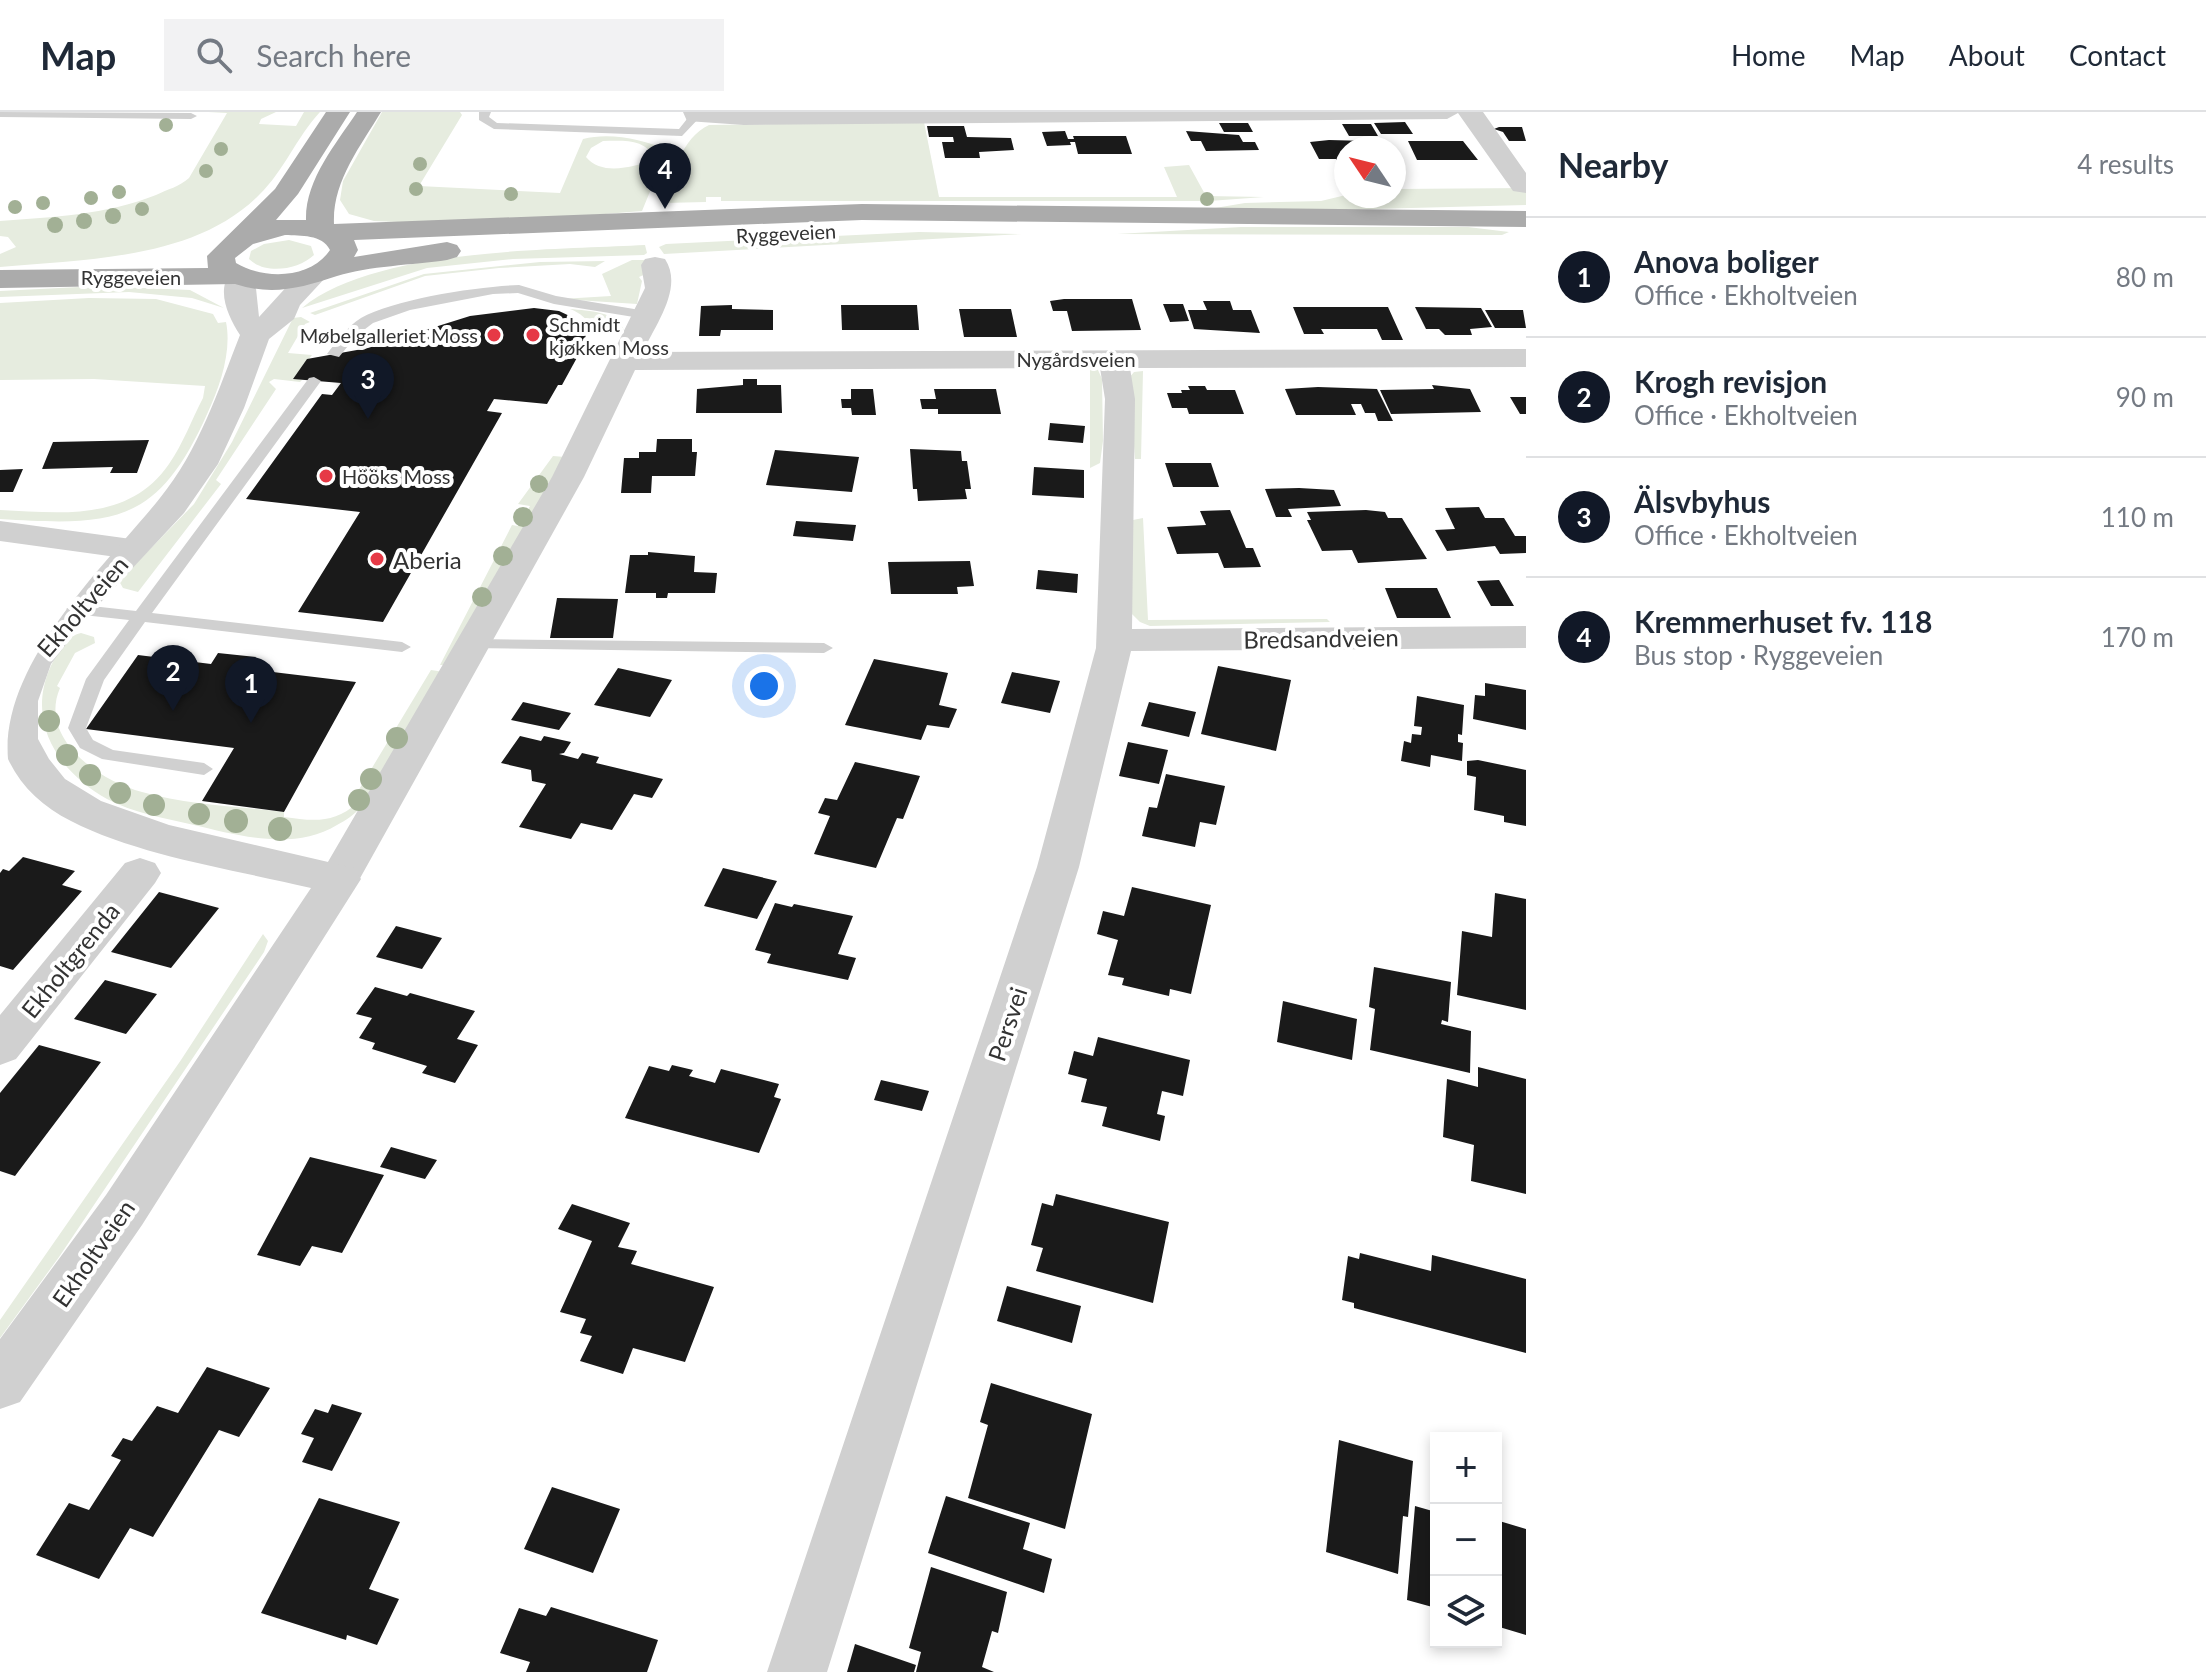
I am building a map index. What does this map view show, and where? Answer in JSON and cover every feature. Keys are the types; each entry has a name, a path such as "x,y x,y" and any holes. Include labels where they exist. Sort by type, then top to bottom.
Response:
{"main road":[{"path":"236,277 222,267 221,256 285,194 338,112"},
{"path":"320,273 340,260 344,250 340,240 324,232 319,202 337,162 369,112"},
{"name":"Ryggeveien","path":"14,278 238,241 283,228 324,232 862,212 1526,219"},
{"name":"Ryggeveien","path":"14,278 236,277 274,283 441,251 918,226 1245,217"}],"street":[{"path":"695,114 1447,112"},
{"path":"1470,112 1522,186"},
{"name":"Ekholtveien","path":"0,1384 124,1210 339,879 568,477 659,288 655,265"},
{"name":"Ekholtveien","path":"320,273 286,302 283,313 255,335 228,408 201,464 172,506 74,609 33,662 18,701 18,739 31,765 50,789 86,811 120,825 339,879"},
{"path":"236,277 241,313 255,335"},
{"name":"Nygårdsveien","path":"625,361 1526,358"},
{"name":"Persvei","path":"797,1672 1058,867 1115,640 1120,399 1114,359"},
{"path":"0,531 131,549"},
{"name":"Bredsandveien","path":"1115,640 1526,637"},
{"name":"Ekholtgrenda","path":"0,1047 140,873"}],"lane":[{"path":"485,112 483,118 494,126 650,133 682,133 695,114"},
{"path":"0,114 191,116"},
{"path":"334,354 351,333 368,320 407,307 493,290 519,289 554,300 646,315"},
{"path":"204,769 109,755 86,744 77,728 95,679 138,616 314,381"},
{"path":"74,609 402,647"},
{"path":"475,644 824,648"}],"shaded area":[{"path":"208,112 276,112 261,119 259,124 296,126 304,112 320,112 276,176 259,195 233,216 203,233 171,244 102,258 0,267 0,254 16,247 8,237 0,236 0,221 118,207 156,195 185,181 227,113"},
{"path":"382,112 460,112 462,115 419,186 560,193 583,139 604,136 626,138 667,150 642,211 421,223 374,221 349,214 340,200 343,181","holes":["603,141 640,144 655,160 628,167 601,167 586,157 591,148"]},
{"path":"924,122 939,197 1177,197 1164,167 1189,165 1206,196 1264,197 1209,201 721,201 721,197 706,197 706,202 664,203 685,148 699,131 709,125"},
{"path":"1526,188 1526,205 1334,210 1215,208 1245,203 1334,198 1334,208 1406,208 1406,189"},
{"path":"1241,227 1468,227 1509,232 1502,235 1117,234"},
{"path":"919,232 1022,234 664,254 659,247 666,244"},
{"path":"289,240 311,246 314,255 282,269 264,267 249,259 251,251 264,244"},
{"path":"645,245 647,253 644,255 513,259 427,268 302,308 334,288 418,263 515,251"},
{"path":"632,260 645,260 650,272 639,277 642,281 637,304 561,299 611,296 602,274"},
{"path":"605,261 595,267 570,264 425,276 315,315 310,313 424,274 540,262"},
{"path":"99,286 190,290 224,308 192,298 129,292 0,297 0,291"},
{"path":"89,298 156,299 213,314 218,323 226,322 227,345 221,380 189,449 170,477 150,497 128,510 103,518 74,521 0,519 0,510 93,510 134,496 153,483 169,464 203,398 205,386 94,379 0,380 0,303"},
{"path":"570,309 608,316 624,330 618,333 591,330 584,317"},
{"path":"301,317 310,322 305,324 288,353 312,355 294,378 302,380 274,379 269,382 276,389 216,480 221,484 138,592 123,588 119,581 194,504 232,442 293,318"},
{"path":"1089,364 1098,370 1102,379 1103,441 1100,463 1090,468 1090,369 1078,368 1078,365"},
{"path":"1143,371 1141,459 1135,459 1129,378 1134,372"},
{"path":"553,456 565,457 450,665 440,665 512,525 518,526 530,506 518,504"},
{"path":"1143,518 1148,620 1327,619 1330,622 1150,626 1140,622 1131,613 1133,520"},
{"path":"81,633 94,637 95,643 75,653 57,686 60,688 55,707 65,740 77,755 108,778 142,792 194,802 284,812 284,817 331,818 357,803 352,801 431,670 444,672 372,793 356,812 320,833 303,838 248,837 127,808 107,799 74,775 52,744 42,708 52,663 66,642"},
{"path":"263,934 268,941 264,952 59,1257 0,1338 0,1320 181,1060"}],"building":[{"path":"1405,122 1413,134 1381,134 1374,123"},
{"path":"1219,123 1248,123 1253,132 1224,132"},
{"path":"1342,124 1371,124 1378,136 1349,136"},
{"path":"927,126 964,126 967,137 1011,138 1014,150 979,152 980,158 945,158 942,142 954,142 953,137 929,137"},
{"path":"1522,127 1526,141 1509,141 1503,132 1494,129"},
{"path":"1065,131 1068,139 1074,139 1073,136 1126,136 1132,154 1078,154 1075,142 1070,142 1071,145 1047,146 1042,132"},
{"path":"1186,131 1239,135 1243,142 1255,142 1259,150 1206,151 1201,141 1191,141"},
{"path":"1334,140 1334,159 1319,159 1310,142"},
{"path":"1408,141 1463,141 1478,160 1417,160"},
{"path":"1132,299 1141,330 1072,331 1067,311 1053,311 1050,301"},
{"path":"1203,301 1230,301 1233,310 1251,310 1260,333 1194,329 1188,310 1207,310"},
{"path":"1163,304 1183,304 1189,321 1170,322"},
{"path":"732,305 732,309 773,310 773,330 721,330 720,336 699,336 701,306"},
{"path":"841,305 917,305 919,330 842,330"},
{"path":"1293,307 1388,307 1403,340 1382,340 1377,329 1321,329 1324,334 1304,334"},
{"path":"1415,307 1481,308 1492,327 1470,329 1472,335 1445,335 1439,329 1426,329"},
{"path":"534,308 559,311 576,319 586,331 585,343 562,385 558,385 547,404 494,399 487,411 502,413 383,622 298,612 360,512 246,499 322,394 332,395 341,383 293,379 307,359 368,348 470,316"},
{"path":"959,309 1011,309 1017,337 964,337"},
{"path":"1485,310 1523,310 1526,328 1495,328"},
{"path":"743,379 757,379 757,385 781,385 782,413 696,413 697,389 743,385"},
{"path":"1432,385 1470,389 1481,412 1391,414 1380,390 1434,389"},
{"path":"1188,386 1235,390 1244,414 1189,414 1187,408 1172,408 1167,393 1182,393 1181,390 1190,390"},
{"path":"851,389 873,389 876,415 852,415 851,408 842,408 841,399 851,399"},
{"path":"934,389 996,389 1001,414 938,414 938,409 922,409 920,399 936,399"},
{"path":"1285,389 1377,389 1393,421 1378,421 1375,413 1365,413 1361,404 1351,404 1356,415 1296,415"},
{"path":"1510,397 1526,397 1526,414 1520,414"},
{"path":"1050,423 1085,426 1083,443 1048,440"},
{"path":"657,439 692,439 692,452 697,452 695,476 652,476 651,493 621,493 624,458 639,458 639,452 656,452"},
{"path":"149,440 137,473 110,473 113,467 42,469 53,442"},
{"path":"910,449 961,451 962,461 967,461 971,489 965,489 967,499 918,501 917,489 913,489"},
{"path":"775,450 859,457 852,492 766,485"},
{"path":"1165,463 1211,463 1219,487 1173,487"},
{"path":"1034,467 1084,470 1084,498 1032,495"},
{"path":"23,469 13,492 0,492 0,470"},
{"path":"1265,489 1334,490 1341,506 1288,509 1292,517 1276,517"},
{"path":"1479,507 1485,518 1504,518 1515,536 1526,536 1526,553 1500,554 1495,546 1447,551 1435,530 1455,529 1445,508"},
{"path":"1230,510 1246,548 1253,548 1261,567 1224,568 1218,553 1177,554 1167,527 1206,525 1200,511"},
{"path":"1307,512 1385,512 1388,518 1402,518 1427,559 1358,563 1352,550 1322,551 1307,520 1311,520"},
{"path":"796,521 856,525 853,541 793,536"},
{"path":"648,552 695,556 694,572 717,573 715,593 668,593 667,598 656,598 656,593 625,593 630,555 648,555"},
{"path":"970,561 974,586 957,587 958,594 891,594 888,562"},
{"path":"1038,570 1078,574 1077,593 1036,589"},
{"path":"1499,580 1514,606 1491,606 1477,581"},
{"path":"1385,588 1437,588 1451,618 1397,618"},
{"path":"557,598 618,599 613,638 550,638"},
{"path":"218,653 256,657 248,669 356,682 284,812 202,801 234,748 86,729 138,655 211,664"},
{"path":"874,659 948,673 939,705 957,709 949,728 927,725 921,740 845,725"},
{"path":"1218,666 1291,680 1276,751 1201,734"},
{"path":"618,668 672,680 650,717 594,705"},
{"path":"1012,672 1060,681 1050,713 1001,703"},
{"path":"1485,683 1526,690 1526,730 1473,719 1475,695 1485,696"},
{"path":"1417,696 1464,705 1462,735 1458,734 1458,742 1463,743 1462,761 1431,755 1430,767 1401,761 1404,741 1411,743 1412,734 1421,735 1422,727 1414,726"},
{"path":"523,702 571,713 559,730 511,720"},
{"path":"1149,702 1196,712 1189,737 1141,726"},
{"path":"520,736 541,741 544,736 571,742 564,753 559,754 578,759 582,753 599,757 596,763 663,779 652,798 634,794 612,830 581,823 571,839 519,827 546,784 532,781 531,770 501,763"},
{"path":"1128,742 1168,750 1159,784 1119,776"},
{"path":"1478,760 1526,770 1526,826 1504,822 1504,816 1474,810 1476,777 1467,775 1467,761"},
{"path":"855,762 920,776 903,819 897,818 876,868 814,854 830,816 818,813 825,798 837,800"},
{"path":"1166,774 1225,786 1216,825 1200,822 1195,847 1142,836 1149,807 1157,808"},
{"path":"23,857 75,871 62,885 82,891 13,970 0,966 0,873 3,869 9,871"},
{"path":"723,868 777,881 757,919 704,906"},
{"path":"1132,887 1211,905 1191,994 1170,989 1169,996 1122,985 1124,978 1108,975 1118,940 1097,934 1103,911 1124,916"},
{"path":"159,892 219,908 171,968 111,952"},
{"path":"1495,893 1526,899 1526,1010 1457,995 1462,931 1492,937"},
{"path":"775,903 853,916 838,954 856,958 848,980 767,963 771,954 755,950"},
{"path":"396,926 442,938 422,969 376,957"},
{"path":"1374,967 1451,982 1448,1022 1442,1020 1441,1024 1471,1031 1470,1073 1370,1050 1375,1009 1369,1007"},
{"path":"105,980 157,994 126,1034 74,1019"},
{"path":"375,987 475,1011 457,1039 478,1045 455,1083 422,1073 427,1066 372,1049 375,1043 359,1038 372,1018 356,1014"},
{"path":"1283,1001 1357,1019 1352,1060 1277,1042"},
{"path":"1098,1037 1190,1060 1183,1096 1162,1091 1157,1114 1165,1116 1160,1141 1102,1126 1107,1107 1081,1102 1087,1079 1068,1074 1074,1051 1093,1056"},
{"path":"39,1045 101,1062 15,1176 0,1171 0,1093"},
{"path":"672,1065 693,1070 689,1076 715,1083 721,1069 779,1084 774,1097 781,1099 759,1153 625,1118 649,1066 669,1071"},
{"path":"1478,1067 1526,1079 1526,1194 1471,1181 1474,1145 1443,1137 1447,1079 1478,1087"},
{"path":"881,1080 929,1091 922,1111 874,1100"},
{"path":"391,1147 437,1160 425,1179 380,1167"},
{"path":"310,1157 384,1175 342,1253 312,1246 300,1266 257,1255"},
{"path":"1056,1194 1169,1222 1153,1303 1036,1271 1043,1248 1031,1245 1042,1203 1053,1206"},
{"path":"572,1204 630,1223 618,1247 637,1251 631,1264 714,1287 685,1362 633,1348 623,1374 580,1361 592,1336 580,1333 586,1319 560,1312 592,1241 558,1229"},
{"path":"1360,1253 1431,1271 1432,1255 1526,1279 1526,1353 1354,1308 1354,1303 1342,1300 1348,1256 1359,1259"},
{"path":"1007,1286 1081,1306 1072,1343 997,1321"},
{"path":"207,1367 270,1388 239,1437 219,1430 153,1537 130,1528 99,1579 36,1555 69,1503 89,1510 121,1460 111,1456 123,1438 132,1441 157,1406 178,1413"},
{"path":"991,1383 1092,1414 1065,1529 968,1498 988,1425 980,1422"},
{"path":"332,1404 362,1413 332,1471 302,1462 314,1438 301,1434 315,1409 328,1413"},
{"path":"1339,1440 1413,1461 1408,1517 1403,1516 1398,1574 1326,1552"},
{"path":"552,1487 620,1509 593,1573 524,1549"},
{"path":"946,1496 1030,1523 1023,1549 1052,1559 1044,1593 928,1553"},
{"path":"319,1498 400,1522 369,1589 399,1599 377,1645 347,1635 346,1640 261,1613"},
{"path":"1415,1506 1430,1510 1430,1606 1407,1600"},
{"path":"1502,1522 1526,1529 1526,1635 1502,1628"},
{"path":"931,1567 1007,1592 998,1633 992,1631 982,1667 994,1672 916,1672 921,1652 909,1648"},
{"path":"551,1607 658,1640 647,1672 526,1672 530,1662 500,1653 519,1608 546,1616"},
{"path":"855,1644 916,1665 914,1672 847,1672"}],"place":[{"name":"Kremmerhuset fv. 118","path":"665,209"},
{"name":"Møbelgalleriet Moss","path":"494,335"},
{"name":"Schmidt kjøkken Moss","path":"533,335"},
{"name":"Älsvbyhus","path":"368,419"},
{"name":"Hööks Moss","path":"326,476"},
{"name":"Aberia","path":"377,559"},
{"name":"Krogh revisjon","path":"173,711"},
{"name":"Anova boliger","path":"251,723"}]}
